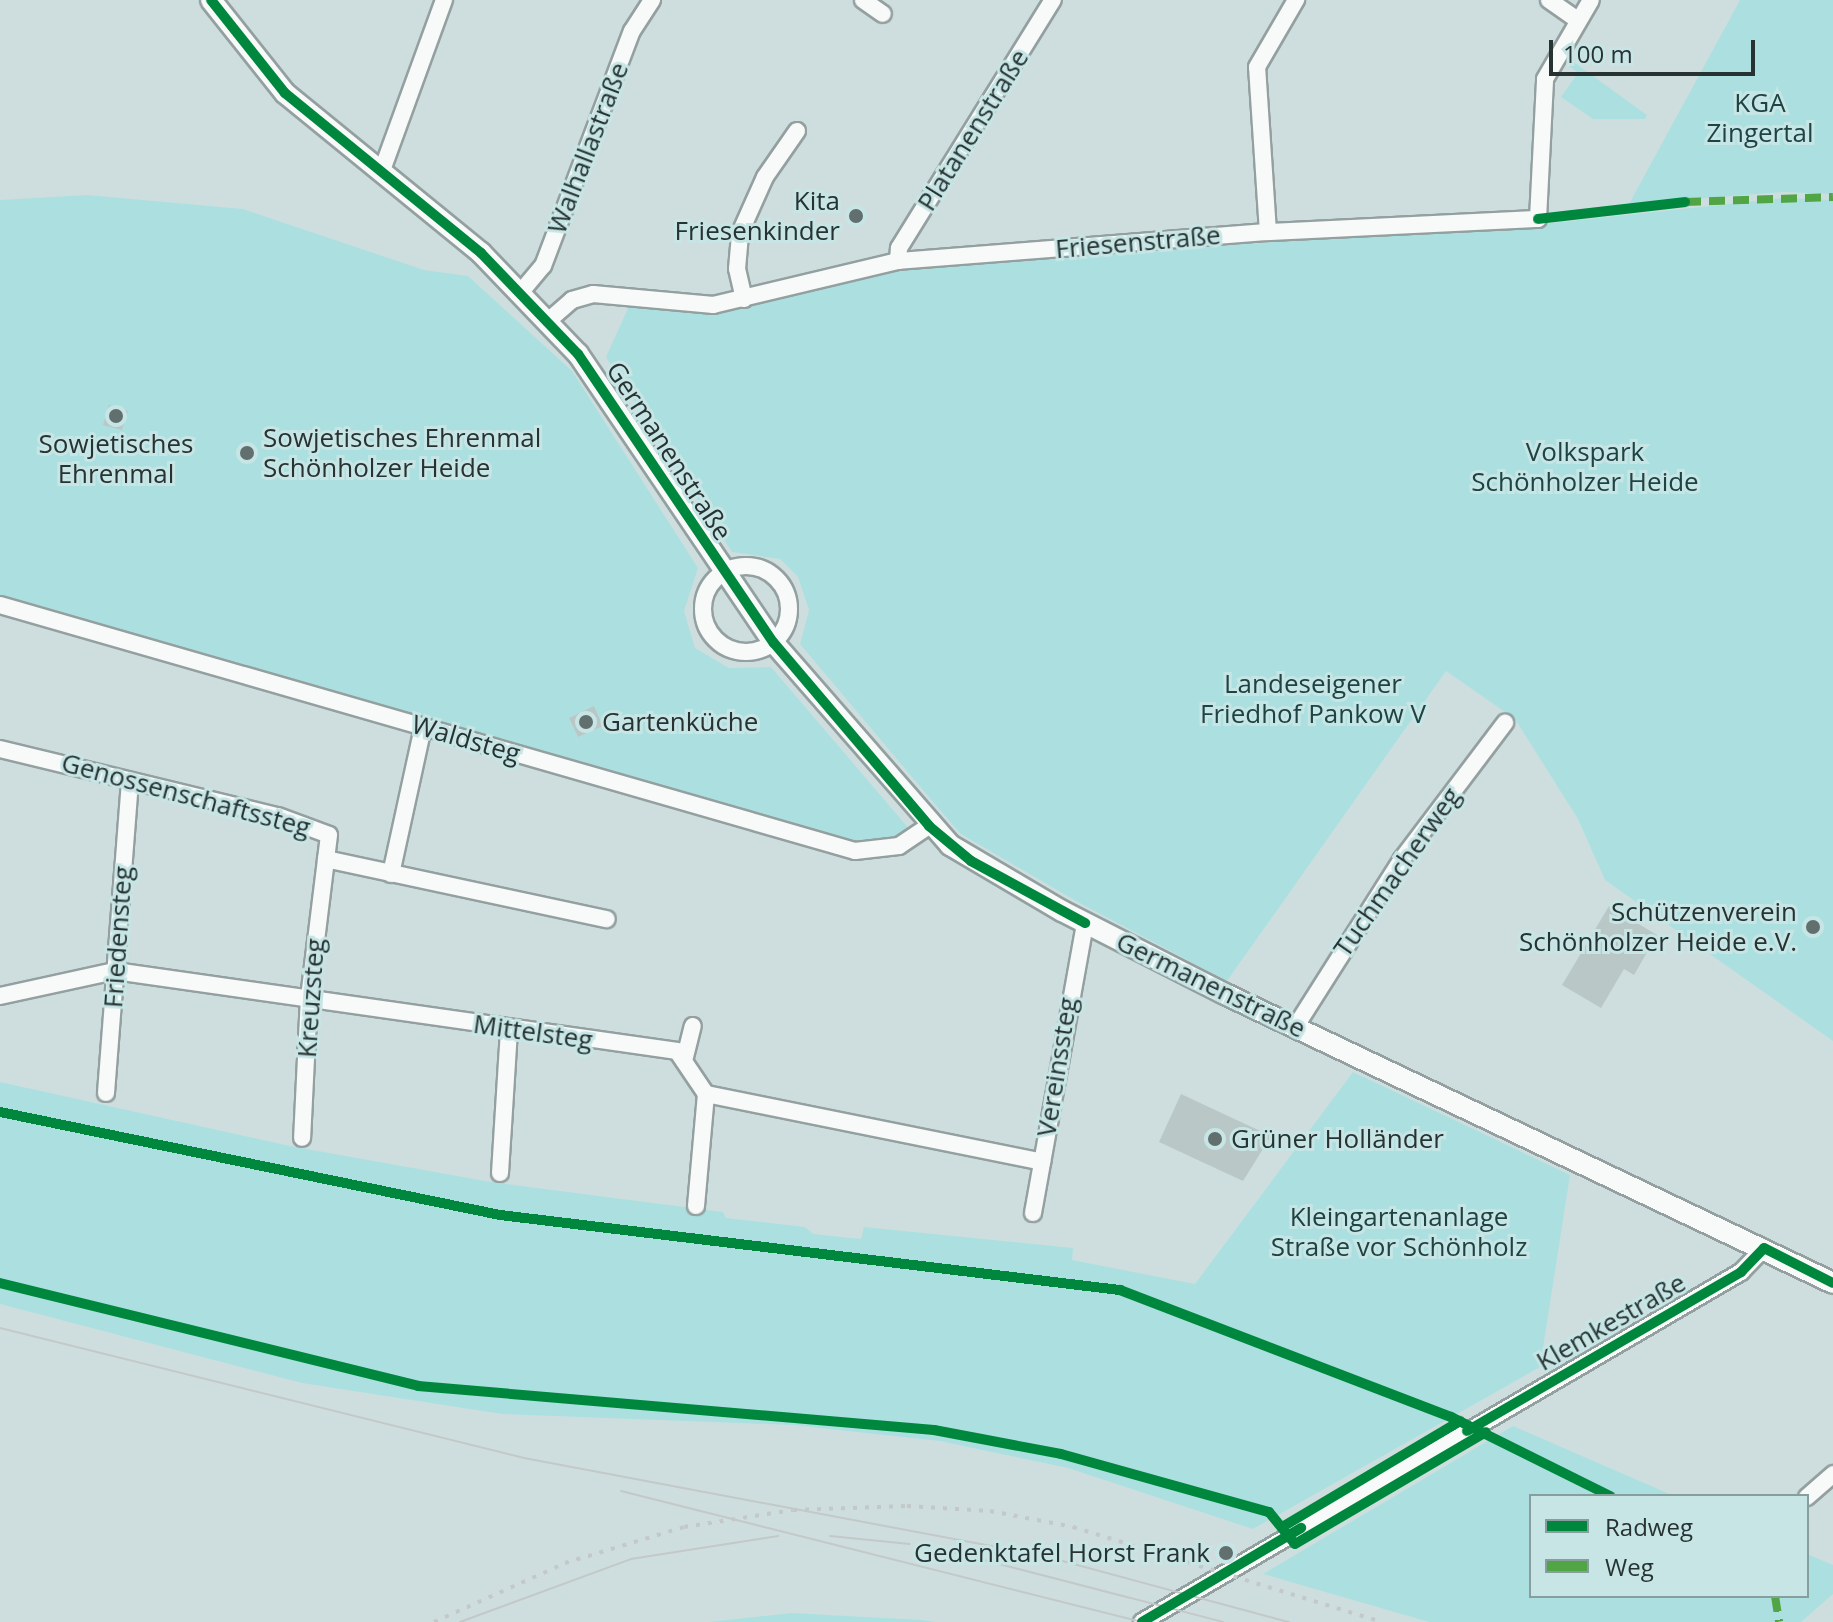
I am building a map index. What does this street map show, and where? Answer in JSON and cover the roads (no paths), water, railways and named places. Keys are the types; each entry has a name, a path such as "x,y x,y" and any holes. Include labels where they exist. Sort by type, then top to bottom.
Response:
{"main road":[{"name":"Germanenstraße","path":"211,0 285,93 520,293 578,354 722,573 774,643 929,826 971,861 1085,923 1833,1283"}],"street":[{"path":"381,173 444,0"},
{"name":"Walhallastraße","path":"520,293 543,266 632,31 652,0"},
{"path":"863,0 883,14"},
{"name":"Platanenstraße","path":"898,261 899,248 1053,0"},
{"path":"1268,232 1257,67 1296,0"},
{"path":"1549,0 1578,20 1591,0"},
{"name":"Friesenstraße","path":"548,321 572,300 593,294 685,304 744,299 898,261 1268,232 1538,219 1545,79 1578,20"},
{"path":"744,299 737,269 740,233 765,177 797,131"},
{"name":"Germanenstraße","path":"754,567 785,589 790,612 774,643 738,652 715,640 703,609 708,589 722,573 754,567"},
{"name":"Waldsteg","path":"0,605 855,851 899,846 929,826"},
{"name":"Tuchmacherweg","path":"1296,1026 1397,867 1505,723"},
{"path":"391,874 423,727"},
{"name":"Genossenschaftssteg","path":"0,749 308,824 329,835 326,859 607,919"},
{"name":"Friedensteg","path":"106,1093 130,781"},
{"name":"Kreuzsteg","path":"302,1138 309,997 326,859"},
{"name":"Vereinssteg","path":"1033,1213 1085,923"},
{"name":"Mittelsteg","path":"0,996 115,971 677,1051 684,1061"},
{"path":"693,1026 684,1061 706,1094 696,1206"},
{"path":"500,1173 509,1029"},
{"path":"706,1094 1042,1162"},
{"name":"Klemkestraße","path":"1142,1622 1741,1272 1764,1248"},
{"path":"1809,1495 1833,1474"}],"tram line":[{"path":"0,1328 524,1458 1044,1556 1289,1622"},
{"path":"621,1491 1142,1622"},
{"path":"460,1622 631,1559 778,1536"},
{"path":"830,1536 910,1544"},
{"path":"945,1550 1223,1622"}],"railway":[{"path":"434,1622 565,1563 684,1527 793,1510 907,1506 990,1511 1073,1527 1382,1622"}],"place":[{"name":"Kita Friesenkinder","path":"856,216"},
{"name":"Sowjetisches Ehrenmal","path":"116,416"},
{"name":"Sowjetisches Ehrenmal Schönholzer Heide","path":"247,453"},
{"name":"Gartenküche","path":"586,722"},
{"name":"Schützenverein Schönholzer Heide e.V.","path":"1813,927"},
{"name":"Grüner Holländer","path":"1215,1139"},
{"name":"Gedenktafel Horst Frank","path":"1226,1553"}],"park label":[{"name":"KGA Zingertal","path":"1760,118"},
{"name":"Volkspark Schönholzer Heide","path":"1585,467"},
{"name":"Landeseigener Friedhof Pankow V","path":"1313,699"},
{"name":"Kleingartenanlage Straße vor Schönholz","path":"1399,1232"}]}
